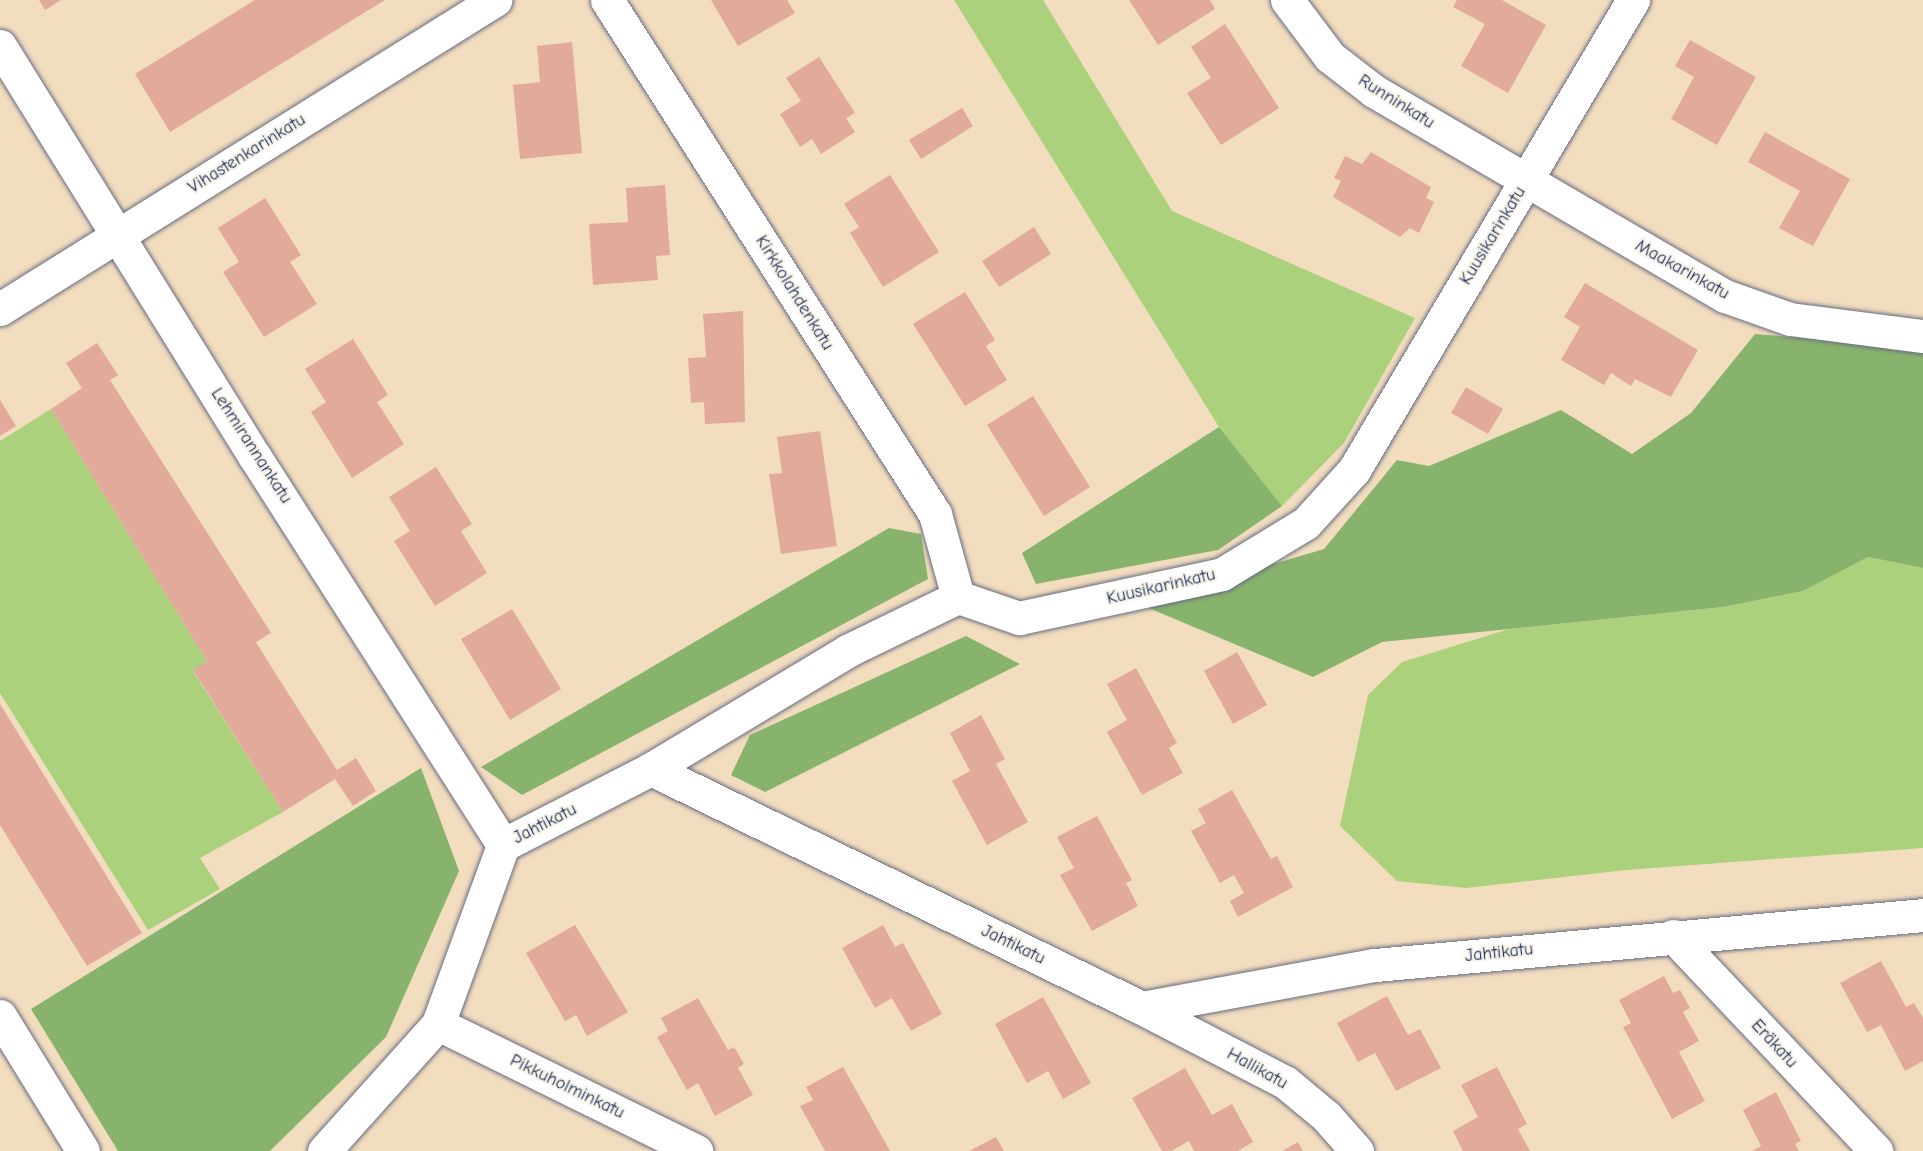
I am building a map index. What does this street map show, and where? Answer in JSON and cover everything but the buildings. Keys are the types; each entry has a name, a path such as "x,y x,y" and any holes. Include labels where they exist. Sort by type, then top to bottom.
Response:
{"street":[{"name":"Vihastenkarinkatu","path":"0,309 495,0"},
{"name":"Kirkkolahdenkatu","path":"607,0 935,514 958,597"},
{"name":"Runninkatu","path":"1287,0 1330,57 1374,91 1525,180"},
{"name":"Kuusikarinkatu","path":"958,597 1019,618 1222,574 1306,523 1354,470 1633,0"},
{"name":"Lehmirannankatu","path":"0,46 250,450 503,845"},
{"name":"Maakarinkatu","path":"1525,180 1725,296 1791,319 1923,336"},
{"path":"651,769 847,651 958,597"},
{"name":"Jahtikatu","path":"324,1151 438,1024 503,845 651,769 1142,1008 1375,965 1673,936 1923,915"},
{"name":"Eräkatu","path":"1673,936 1876,1151"},
{"name":"Hallikatu","path":"1142,1008 1285,1082 1326,1116 1357,1151"},
{"path":"0,1016 83,1151"},
{"name":"Pikkuholminkatu","path":"438,1024 696,1151"}],"green space":[{"path":"954,0 1043,0 1172,211 1415,318 1344,443 1282,506 1219,427"},
{"path":"1755,334 1923,348 1923,568 1868,557 1803,591 1723,607 1382,642 1313,677 1139,604 1324,549 1397,460 1429,466 1561,410 1632,454 1691,413"},
{"path":"51,409 207,661 193,671 283,812 200,858 220,889 148,930 0,693 0,441"},
{"path":"1219,427 1282,506 1218,550 1036,584 1022,553"},
{"path":"889,528 921,534 928,579 522,795 481,767"},
{"path":"1868,557 1923,568 1923,848 1626,870 1466,888 1397,881 1340,826 1368,695 1402,662 1509,629 1723,607 1803,591"},
{"path":"966,636 1020,664 765,792 731,775 750,735"},
{"path":"421,768 459,871 386,1037 270,1151 118,1151 31,1009"}]}
